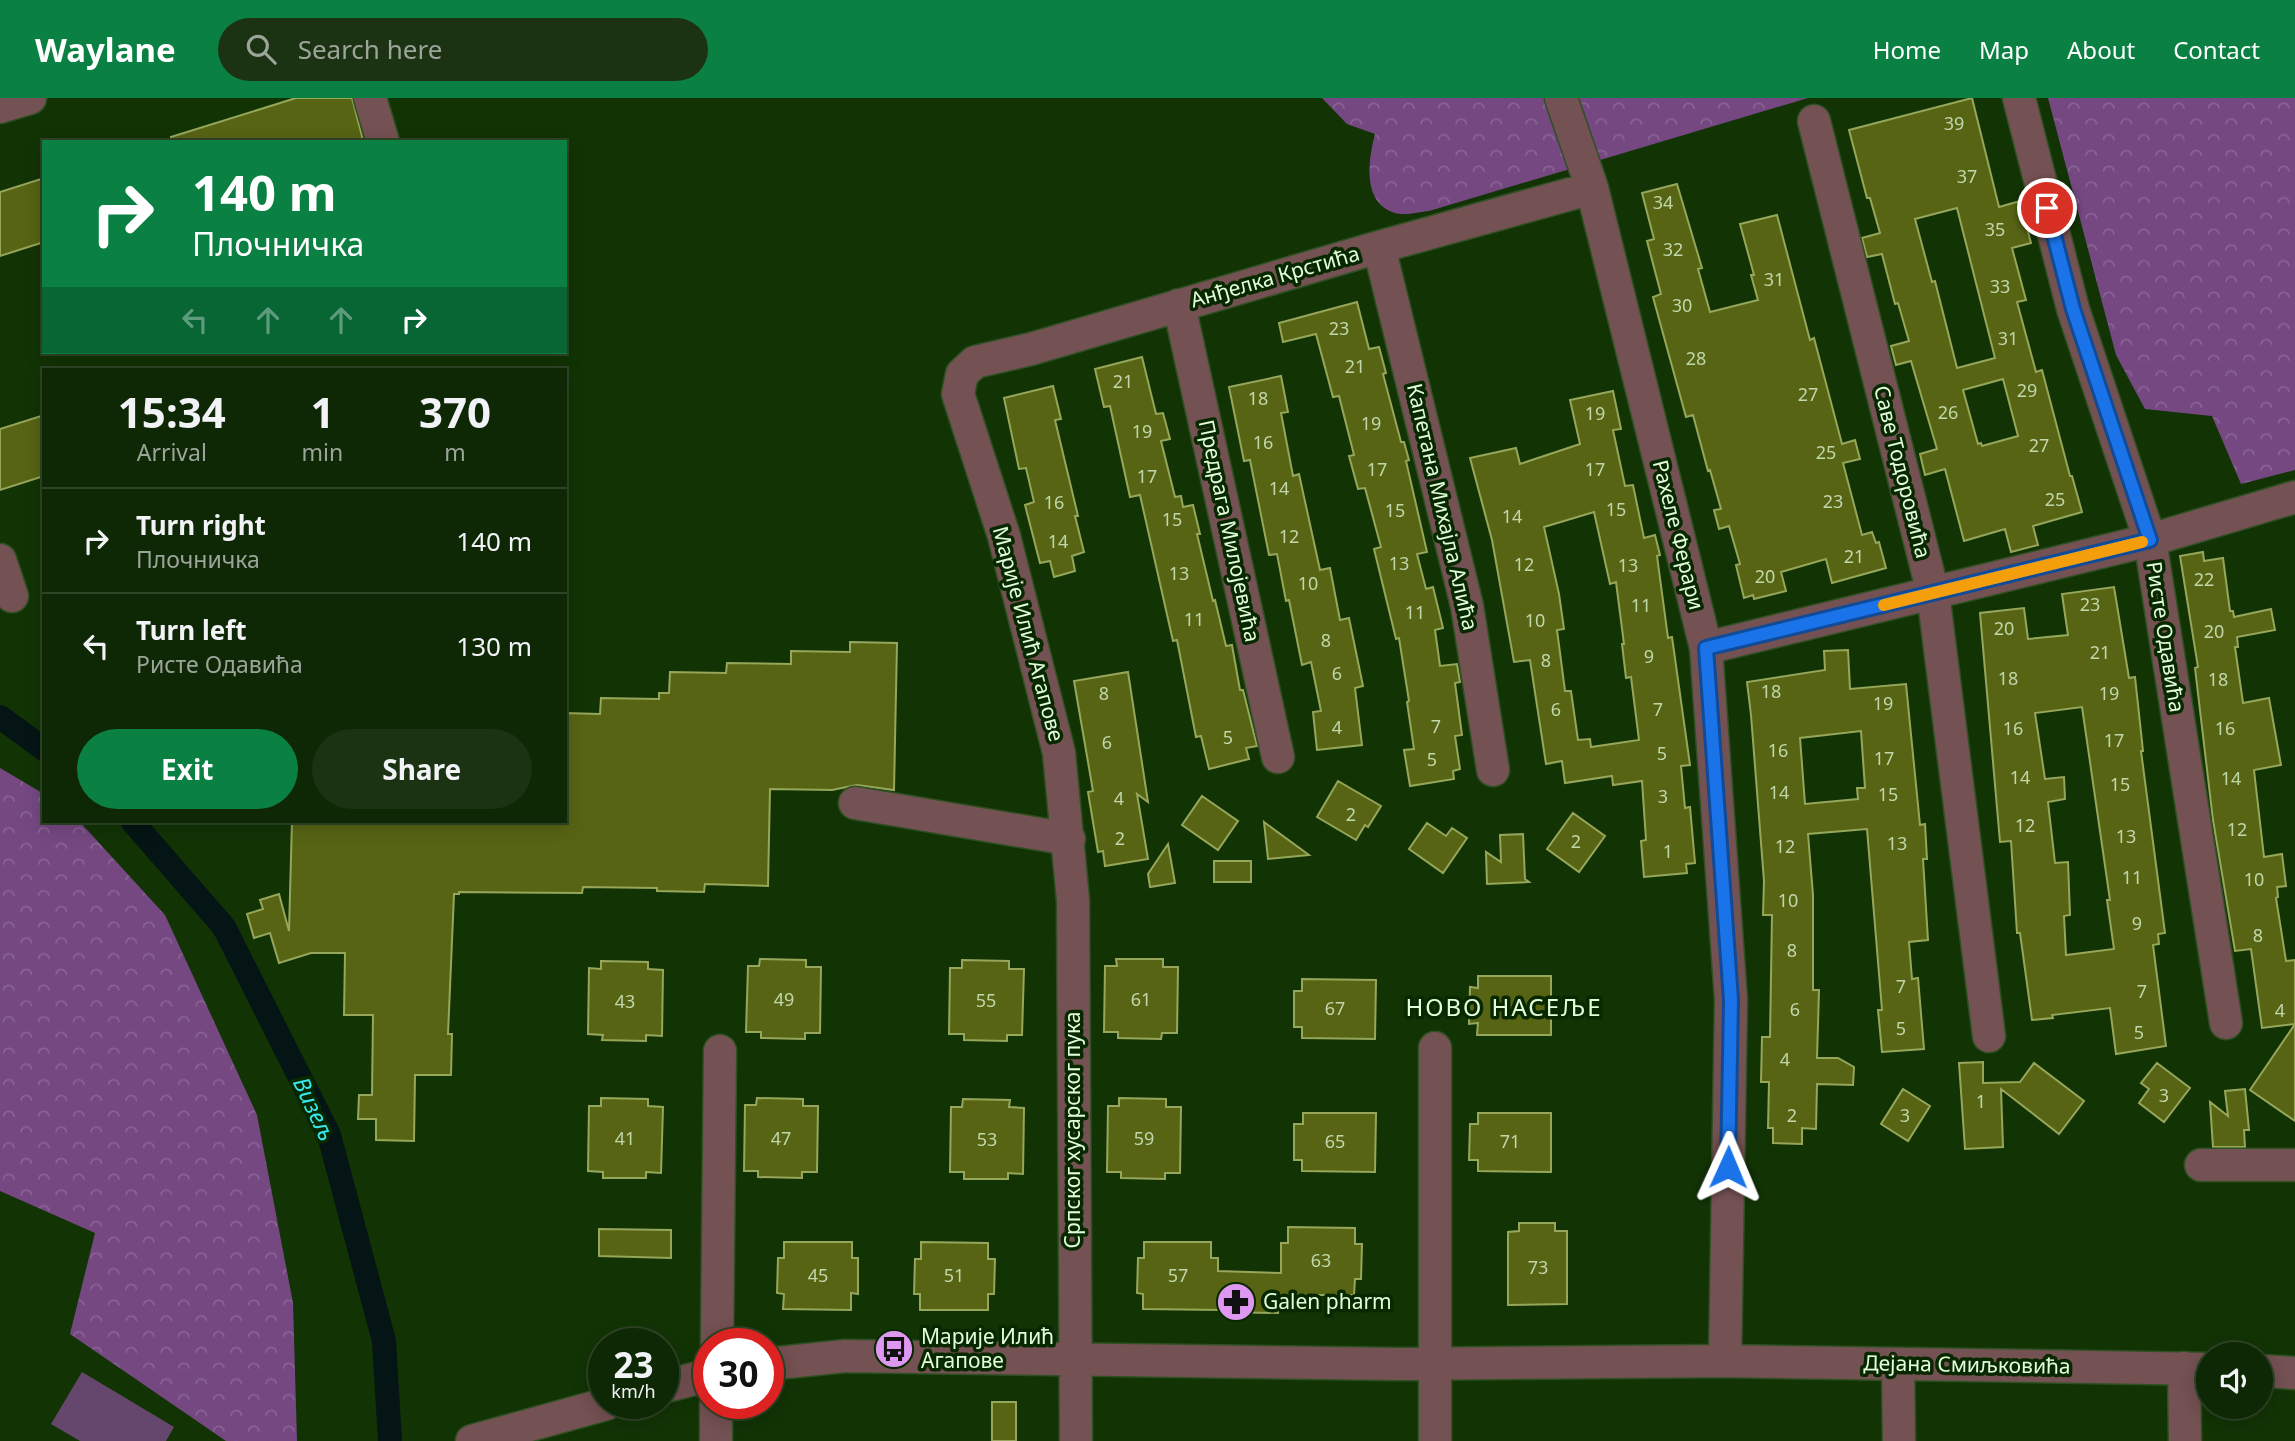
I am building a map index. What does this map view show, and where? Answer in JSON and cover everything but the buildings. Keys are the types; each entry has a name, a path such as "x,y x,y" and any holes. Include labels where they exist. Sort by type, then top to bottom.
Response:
{"street":[{"path":"0,107 30,98"},
{"path":"370,98 383,140"},
{"name":"Рахеле Ферари","path":"1561,98 1592,188 1706,648 1731,1000 1725,1361"},
{"name":"Ристе Одавића","path":"2019,98 2073,309 2150,540 2227,1023"},
{"name":"Саве Тодоровића","path":"1814,121 1933,593 1989,1036"},
{"name":"Анђелка Крстића","path":"962,374 975,362 1031,349 1592,188"},
{"name":"Капетана Михајла Алића","path":"1379,247 1467,606 1493,770"},
{"name":"Предрага Милојевића","path":"1180,305 1278,757"},
{"name":"Марије Илић Агапове","path":"962,374 958,394 1004,536 1059,753 1073,900"},
{"path":"1706,648 2150,540 2295,497"},
{"path":"0,560 12,596"},
{"path":"855,803 1069,839"},
{"name":"Српског хусарског пука","path":"1073,900 1076,1441"},
{"path":"1435,1048 1435,1441"},
{"path":"717,1328 720,1051"},
{"path":"2201,1165 2295,1166"},
{"path":"784,1362 845,1356 1435,1364 1725,1361"},
{"name":"Дејана Смиљковића","path":"1725,1361 2196,1369"},
{"path":"1898,1364 1899,1441"},
{"path":"2185,1441 2196,1369"},
{"path":"2273,1372 2295,1373"},
{"path":"472,1441 588,1409"},
{"path":"716,1419 716,1441"}],"shaded area":[{"path":"82,1372 174,1427 166,1441 80,1441 51,1424"}],"green space":[{"path":"1322,98 1808,98 1429,211 1403,214 1384,208 1372,191 1370,168 1375,134 1347,124"},
{"path":"2048,98 2295,98 2295,470 2241,484 2212,416 2145,409 2116,355"},
{"path":"0,768 42,793 42,823 81,823 165,915 257,1115 293,1303 297,1441 226,1441 70,1334 95,1233 0,1191"}],"waterway":[{"name":"Визељ","path":"0,717 42,748"},
{"name":"Визељ","path":"134,823 224,927 329,1135 384,1341 390,1441"}],"slow traffic":[{"path":"1884,605 2142,542"}],"place":[{"name":"Galen pharm","path":"1236,1302"},
{"name":"Марије Илић Агапове","path":"894,1349"}],"district":[{"name":"НОВО НАСЕЉЕ","path":"1504,1008"}],"route":[{"path":"1728,1167 1731,1000 1706,648 2150,540 2073,309 2047,208"}]}
